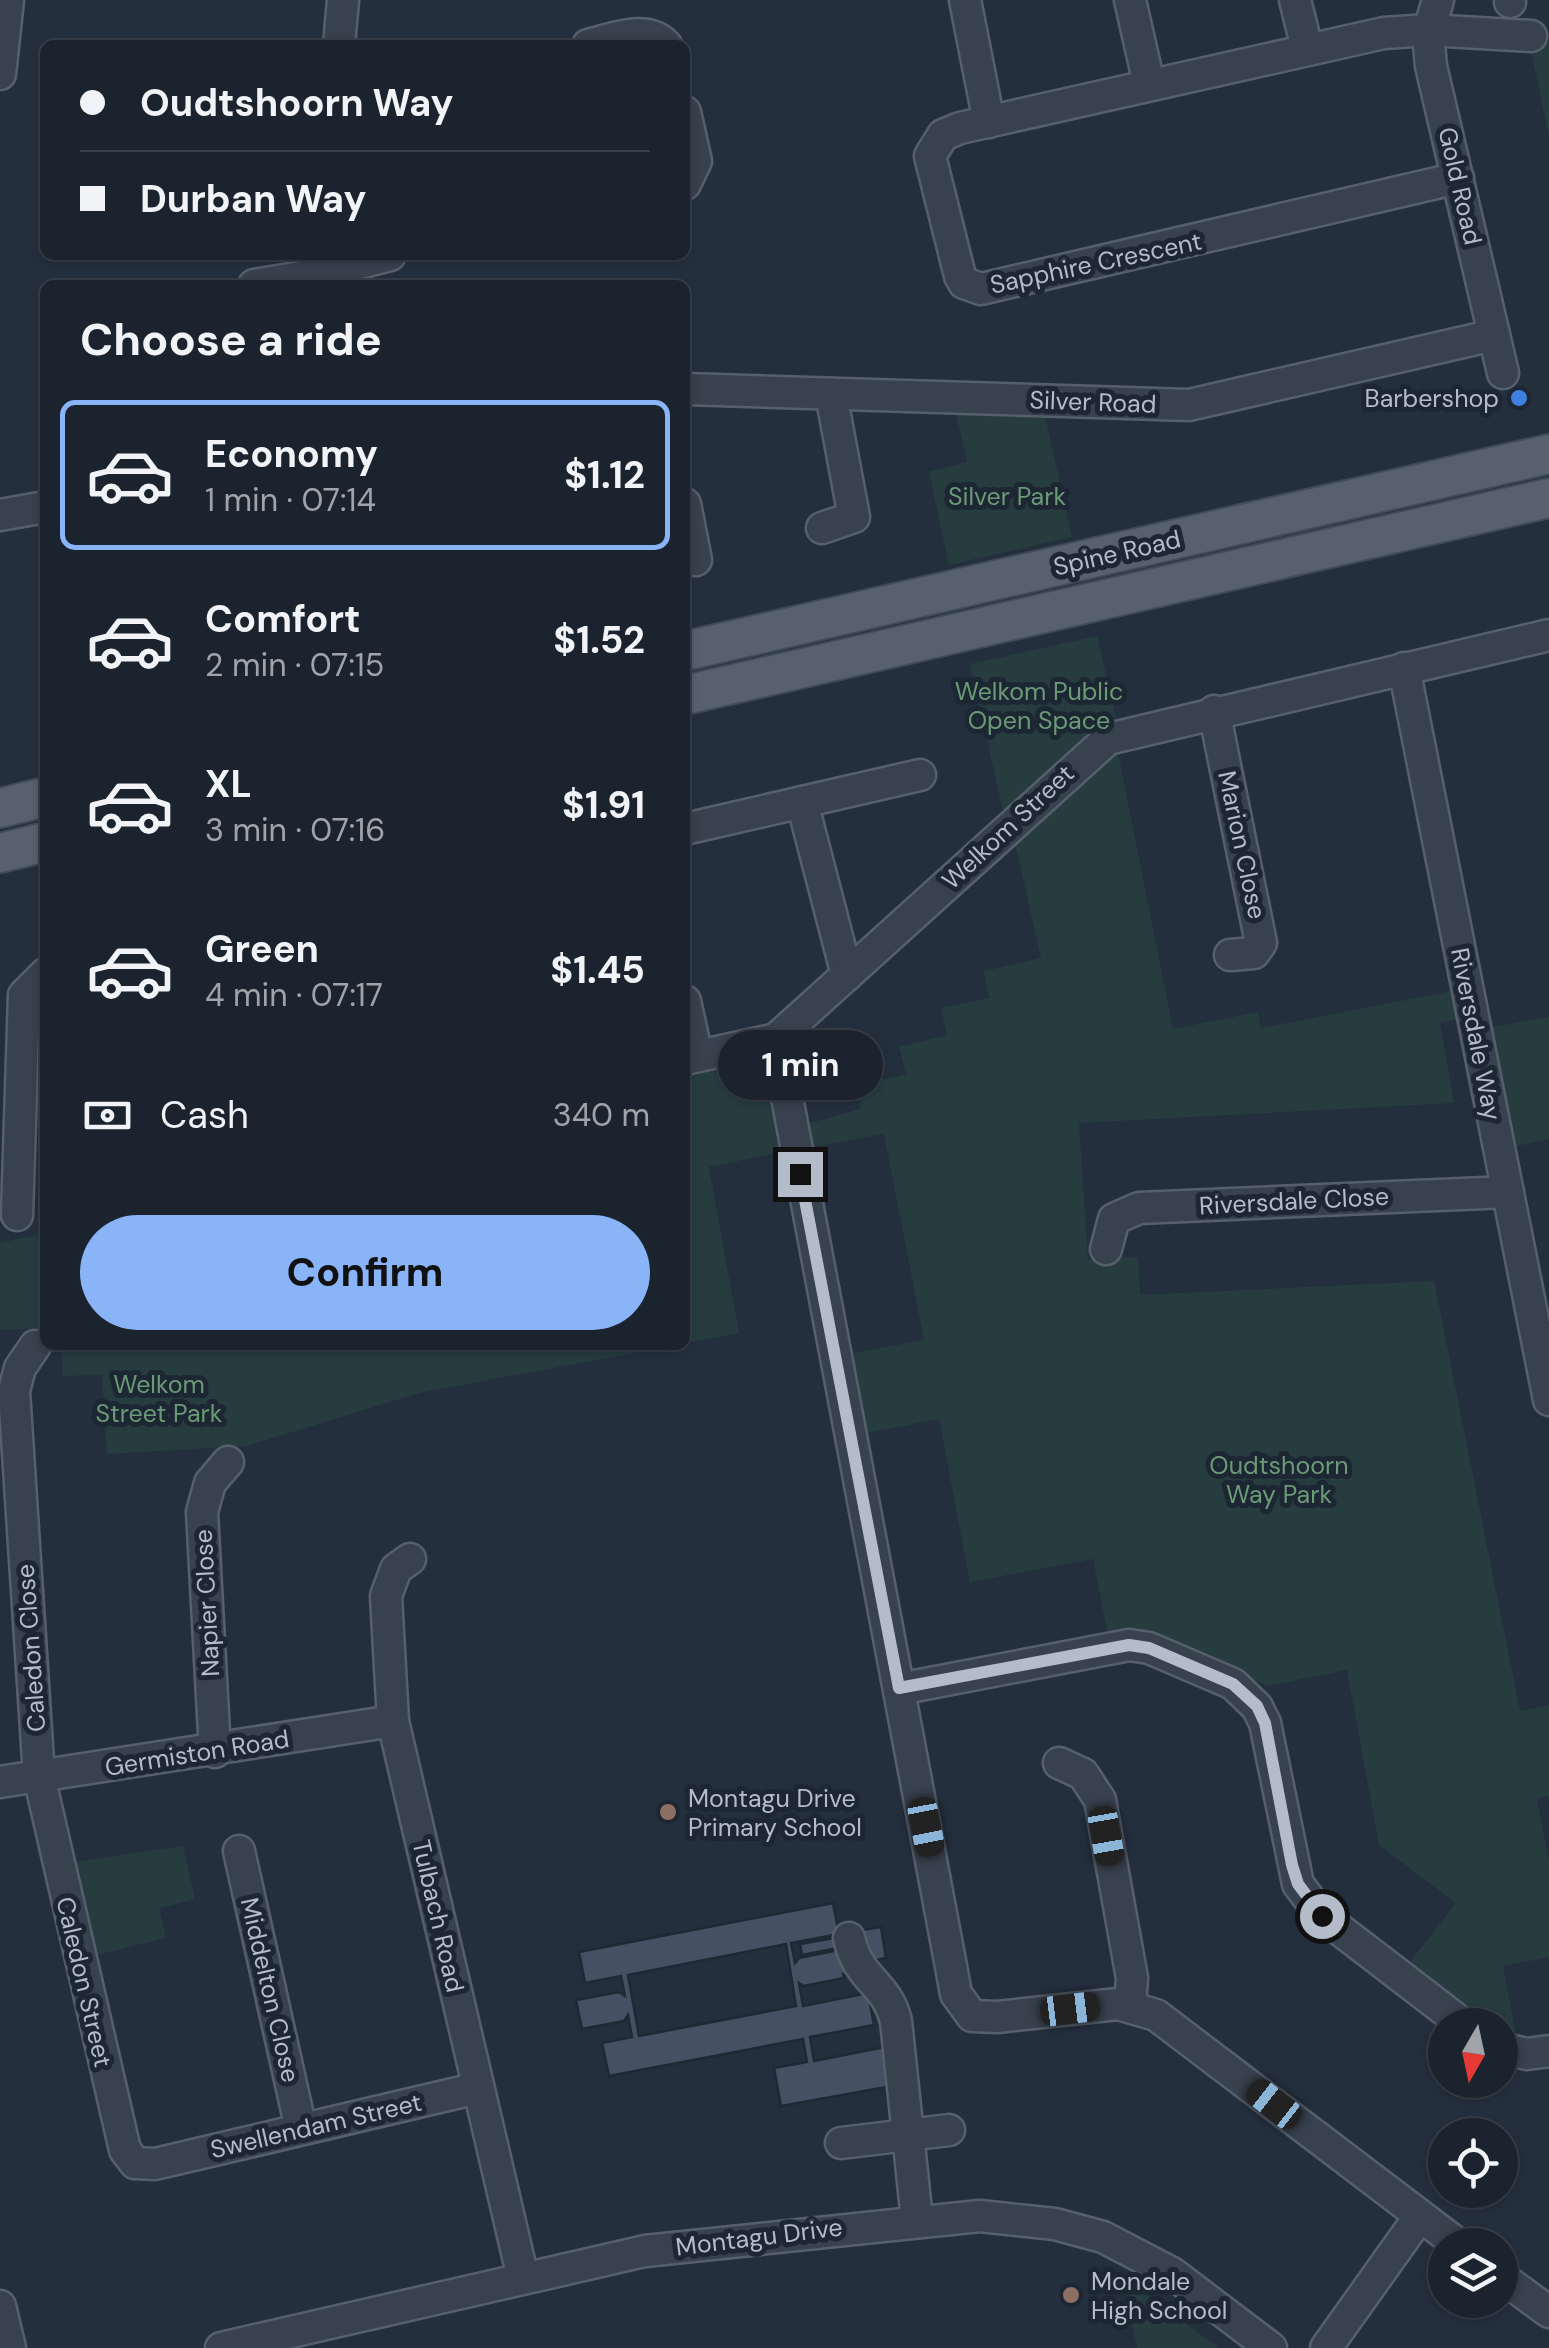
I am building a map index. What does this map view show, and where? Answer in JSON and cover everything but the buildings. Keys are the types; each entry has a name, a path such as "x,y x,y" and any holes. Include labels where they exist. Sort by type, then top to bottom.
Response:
{"main road":[{"name":"Spine Road","path":"690,651 1549,454"},
{"name":"Spine Road","path":"690,694 1549,498"},
{"path":"0,808 40,799"},
{"path":"0,852 40,843"}],"street":[{"path":"0,74 8,0"},
{"path":"339,40 343,0"},
{"path":"965,0 989,122"},
{"path":"1130,0 1149,84"},
{"path":"1296,0 1307,48"},
{"name":"Gold Road","path":"1438,0 1430,30 1430,66 1502,373"},
{"name":"Sapphire Crescent","path":"1458,178 981,289 960,276 930,156 943,135 1307,48 1384,33 1430,30 1530,36"},
{"path":"610,40 640,33 659,40"},
{"path":"690,134 696,161 690,174"},
{"path":"277,280 368,260"},
{"name":"Silver Road","path":"690,389 1189,404 1494,335"},
{"path":"822,528 854,517 831,394"},
{"path":"0,515 40,507"},
{"path":"690,529 696,560"},
{"name":"Welkom Street","path":"691,1058 776,1039 1095,748 1132,730 1549,635"},
{"name":"Riversdale Way","path":"1404,668 1549,1400"},
{"name":"Marion Close","path":"1214,711 1261,943 1254,953 1230,955"},
{"path":"690,827 920,775"},
{"path":"802,802 847,975"},
{"path":"21,1214 24,995 40,979"},
{"path":"776,1039 956,1994 964,2009 972,2016 996,2017 1130,2006 1156,2014 1436,2228"},
{"name":"Riversdale Close","path":"1106,1250 1114,1220 1139,1208 1508,1192"},
{"name":"Caledon Close","path":"35,1346 20,1368 14,1391 39,1776"},
{"name":"Napier Close","path":"215,1752 202,1512 210,1482 228,1462"},
{"name":"Tulbach Road","path":"410,1559 396,1569 386,1596 393,1721 522,2278"},
{"path":"899,1688 1129,1645 1149,1648 1233,1684 1250,1698 1265,1723 1292,1865 1308,1900 1322,1916 1442,2008"},
{"name":"Germiston Road","path":"0,1782 215,1752 393,1721"},
{"path":"1058,1763 1083,1774 1100,1800 1132,1978 1130,2006"},
{"name":"Caledon Street","path":"39,1776 120,2136 136,2163 155,2164"},
{"name":"Middelton Close","path":"239,1851 301,2129"},
{"path":"849,1938 859,1970 892,2005 918,2220"},
{"path":"1518,2052 1549,2051"},
{"name":"Swellendam Street","path":"155,2164 478,2088"},
{"path":"841,2142 949,2130"},
{"path":"1326,2348 1420,2216"},
{"name":"Montagu Drive","path":"221,2348 645,2251 918,2220 1017,2218 1102,2236 1172,2273 1271,2348"},
{"path":"1518,2289 1549,2312"},
{"path":"0,2306 10,2348"}],"green space":[{"path":"1549,42 1549,136 1531,51"},
{"name":"Silver Park","path":"956,413 1045,415 1072,537 949,565 929,472 967,462"},
{"name":"Welkom Public Open Space","path":"1097,636 1116,717 1097,727 1003,811 970,664"},
{"name":"Oudtshoorn Way Park","path":"1117,747 1173,1029 1258,1012 1261,1028 1452,991 1457,1019 1440,1023 1454,1103 1079,1123 1088,1259 1138,1257 1140,1295 1434,1281 1520,1711 1549,1705 1549,1796 1537,1799 1549,1860 1549,1957 1503,1966 1511,2008 1472,2008 1410,1962 1456,1903 1379,1845 1347,1670 1267,1686 1166,1636 1107,1630 1093,1559 970,1582 939,1419 867,1433 853,1353 924,1340 884,1134 807,1148 802,1125 861,1109 857,1086 906,1074 899,1047 947,1035 941,1008 989,998 984,971 1041,958 1014,839"},
{"path":"1549,1017 1549,1139 1516,1146 1493,1027"},
{"path":"751,1059 768,1066 786,1151 709,1167 739,1333 690,1342 690,1073"},
{"name":"Welkom Street Park","path":"40,1234 40,1328 0,1330 0,1243"},
{"name":"Welkom Street Park","path":"61,1350 649,1350 419,1393 247,1446 107,1454 102,1375 63,1376"},
{"path":"183,1846 195,1899 159,1908 166,1938 96,1955 74,1862"},
{"path":"1123,2277 1219,2348 1137,2348"}],"place":[{"name":"Barbershop","path":"1519,398"},
{"name":"Montagu Drive Primary School","path":"668,1812"},
{"name":"Mondale High School","path":"1071,2295"}],"route":[{"path":"800,1174 899,1688 1129,1645 1149,1648 1233,1684 1257,1706 1265,1723 1292,1865 1298,1884 1322,1916"}]}
